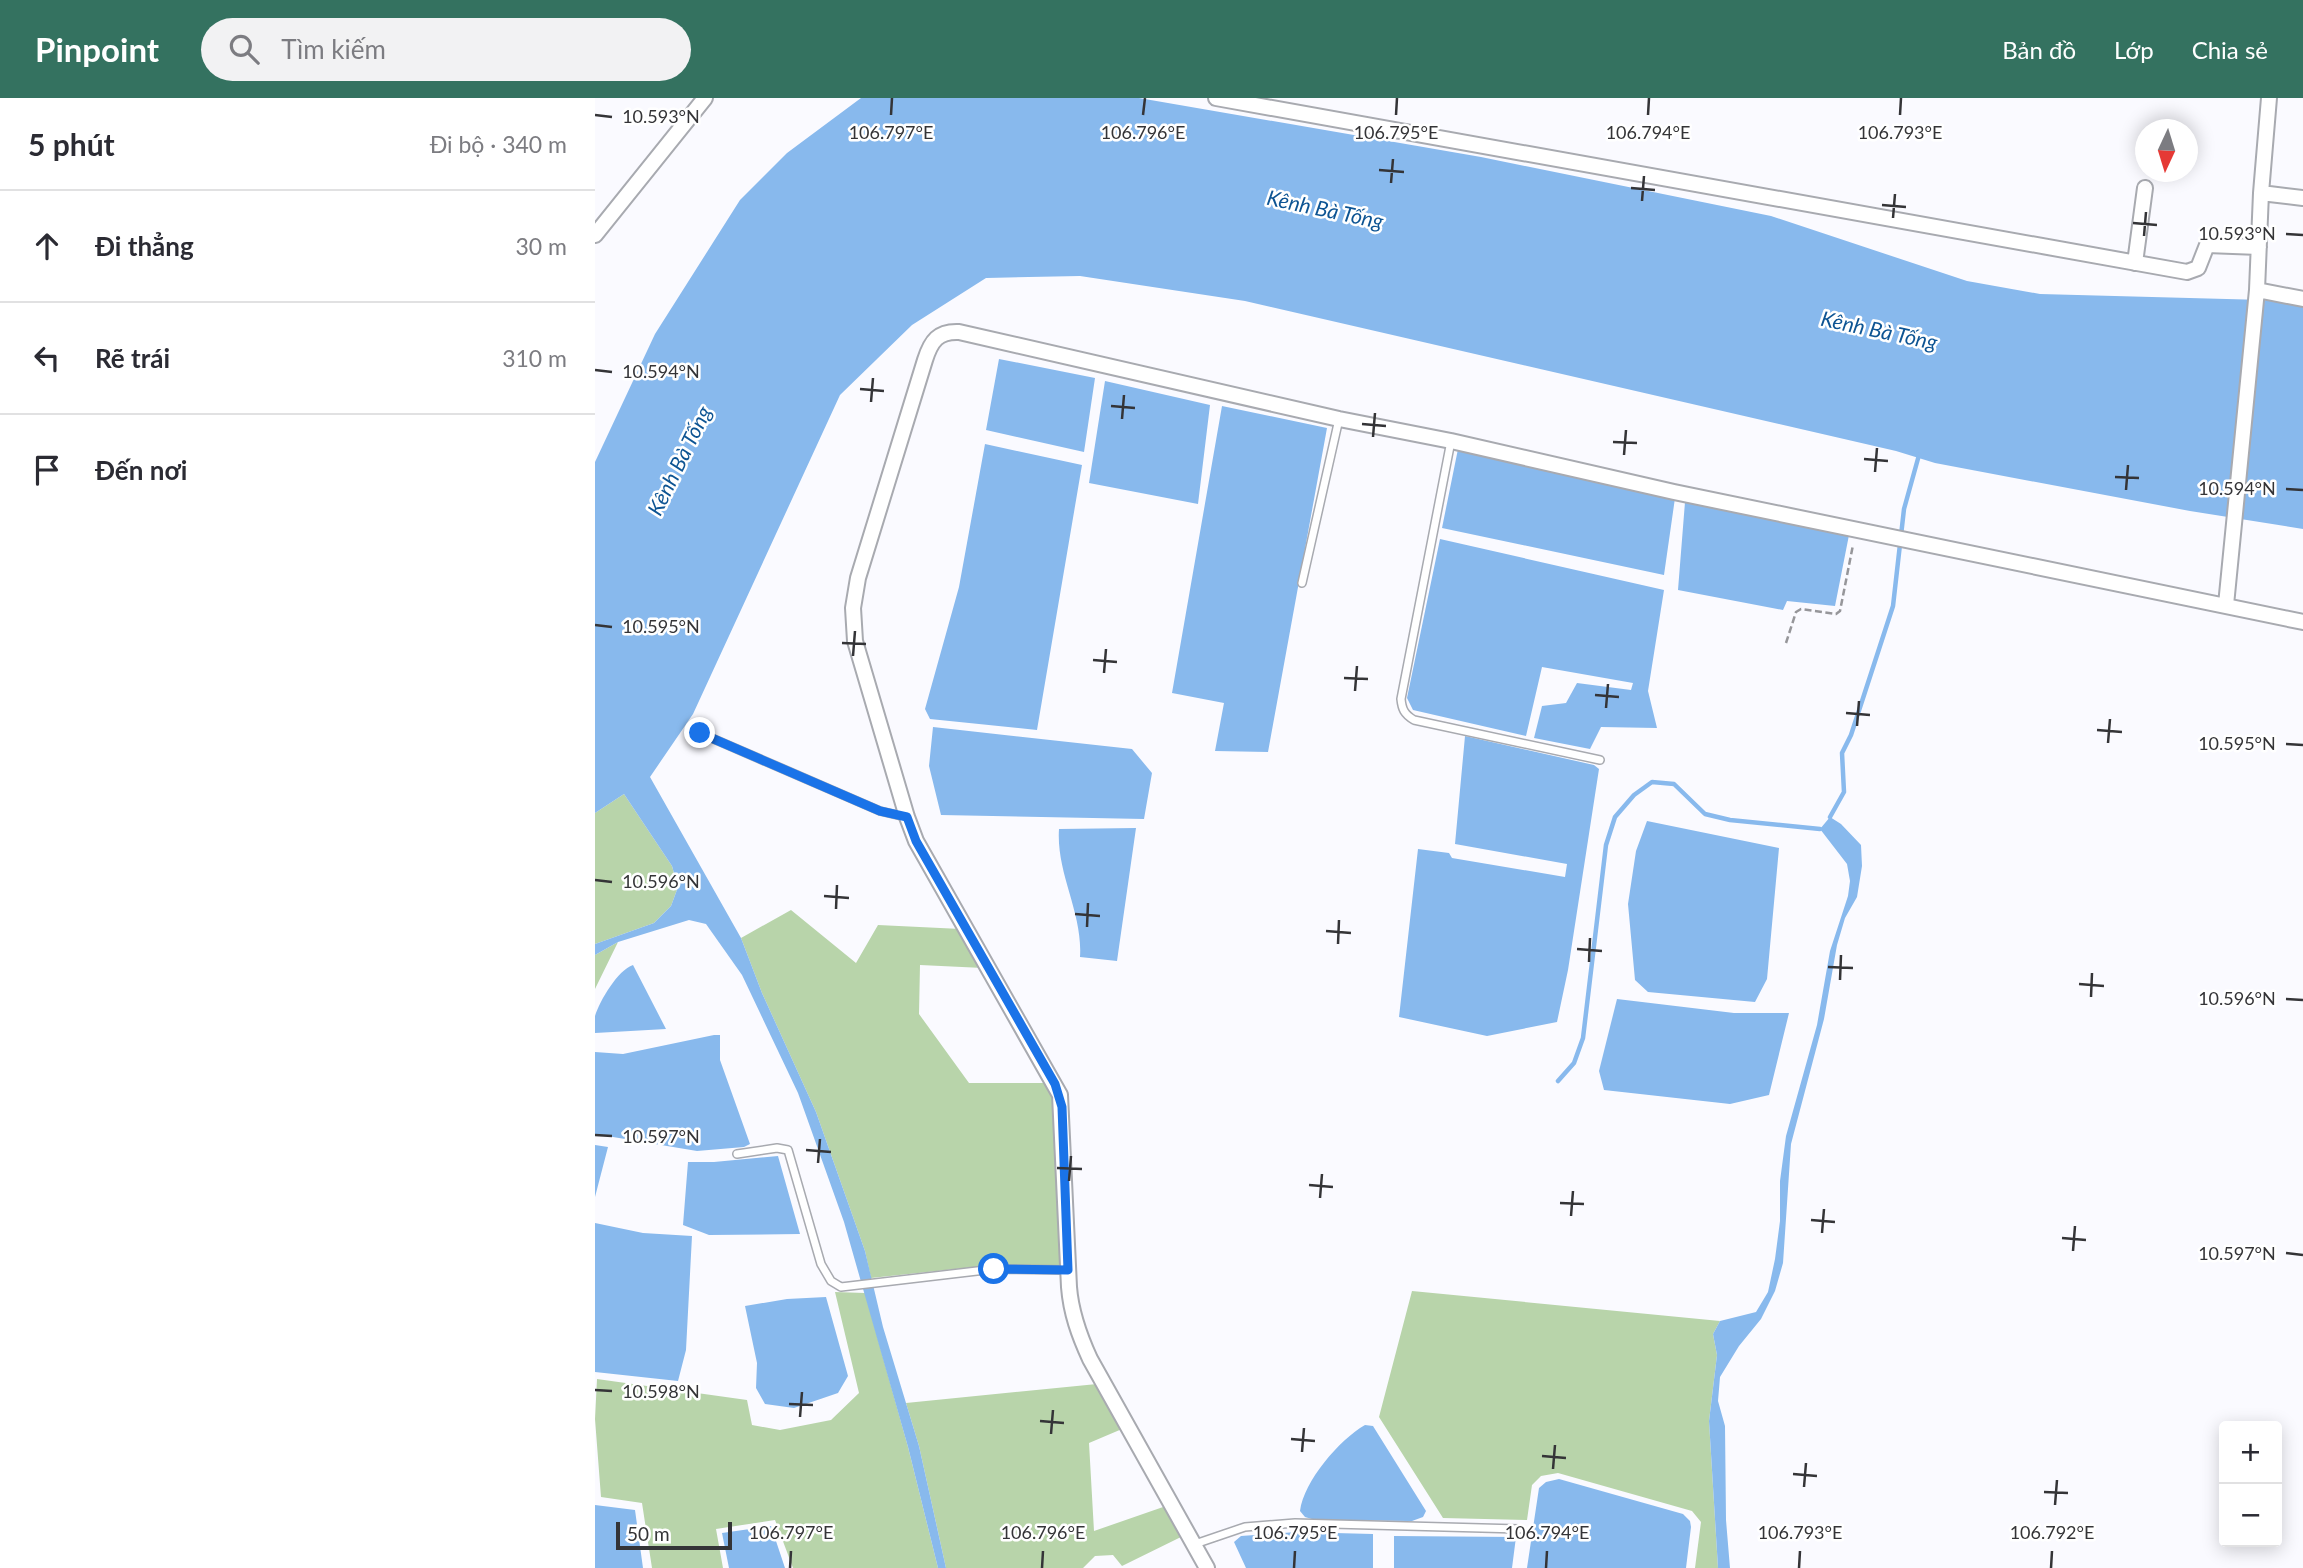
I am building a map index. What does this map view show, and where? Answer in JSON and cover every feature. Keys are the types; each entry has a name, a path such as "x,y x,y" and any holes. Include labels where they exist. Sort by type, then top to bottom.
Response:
{"street":[{"path":"596,234 705,98"},
{"path":"1216,98 2135,263 2193,271 2198,268 2207,245 2259,247"},
{"path":"2226,605 2257,290 2269,98"},
{"path":"2135,263 2145,188"},
{"path":"2261,193 2303,198"},
{"path":"2257,290 2303,299"},
{"path":"1207,1568 1090,1359 1071,1309 1061,1095 916,841 855,641 852,622 858,578 933,340 940,334 959,332 1687,495 2303,622"}],"lane":[{"path":"1302,583 1339,419"},
{"path":"1451,441 1401,698 1405,715 1414,720 1600,760"},
{"path":"700,733 880,811 907,817"},
{"path":"737,1154 789,1150 821,1264 831,1281 841,1287 994,1269 1068,1270"},
{"path":"1195,1544 1230,1531 1295,1523 1519,1529"}],"path":[{"path":"1786,643 1795,612 1801,609 1836,614 1840,611 1856,528"}],"green space":[{"path":"624,794 672,866 678,887 671,906 654,923 595,944 595,813"},
{"path":"791,910 856,963 878,925 961,929 983,968 920,965 919,1014 969,1083 1048,1083 1054,1097 1062,1265 993,1265 871,1278 865,1251 816,1112 762,993 741,938"},
{"path":"618,942 595,989 595,955"},
{"path":"1412,1291 1720,1321 1713,1334 1717,1355 1709,1421 1718,1568 1695,1568 1701,1522 1692,1511 1558,1473 1541,1476 1532,1485 1527,1520 1443,1518 1379,1417"},
{"path":"835,1292 865,1293 938,1568 793,1568 775,1520 716,1529 723,1568 652,1568 642,1503 601,1497 595,1419 597,1379 747,1400 752,1425 780,1430 831,1420 859,1393"},
{"path":"1097,1384 1122,1429 1089,1443 1094,1531 1166,1506 1183,1536 1122,1566 1113,1555 1095,1556 1083,1568 946,1568 919,1446 906,1403"}],"water":[{"name":"Kênh Bà Tống","path":"861,98 1139,98 1481,157 1771,216 1967,281 2040,294 2264,300 2303,306 2303,529 2190,511 1935,463 1896,451 1245,301 1080,276 986,278 912,325 840,395 693,714 650,777 741,938 762,993 816,1112 865,1251 883,1327 919,1446 946,1568 938,1568 908,1447 844,1222 798,1093 742,975 706,924 689,920 618,942 595,955 595,944 654,923 671,906 678,887 672,866 624,794 595,813 595,462 655,334 740,200 787,153"},
{"path":"999,359 1095,378 1084,452 986,430"},
{"path":"1105,381 1210,405 1198,504 1089,483"},
{"path":"1222,406 1327,428 1268,752 1215,751 1224,703 1172,693"},
{"path":"985,444 1082,465 1037,730 930,719 925,709 959,587"},
{"path":"1458,449 1675,498 1664,575 1442,528"},
{"path":"1685,502 1849,535 1835,606 1787,601 1783,610 1678,590"},
{"path":"1440,539 1664,590 1648,691 1657,728 1601,727 1590,749 1534,738 1542,706 1566,703 1577,683 1631,690 1633,683 1542,667 1526,736 1413,710 1407,698"},
{"path":"933,727 1132,749 1152,773 1144,819 941,815 929,766"},
{"path":"1465,736 1594,765 1599,769 1568,970 1557,1022 1487,1036 1399,1017 1418,849 1449,853 1452,858 1565,877 1567,864 1455,844"},
{"path":"1830,817 1841,824 1861,845 1862,866 1857,897 1845,918 1837,945 1824,1019 1791,1144 1783,1263 1775,1291 1761,1319 1739,1346 1720,1377 1718,1401 1725,1426 1726,1520 1730,1568 1718,1568 1709,1421 1717,1355 1713,1334 1720,1321 1756,1312 1768,1292 1780,1221 1780,1181 1786,1136 1817,1025 1830,951 1848,896 1850,881 1847,864 1820,829"},
{"path":"1647,821 1779,848 1767,979 1755,1002 1648,992 1635,980 1628,904 1636,851"},
{"path":"1136,828 1117,961 1080,957 1078,925 1061,861 1059,829"},
{"path":"633,965 666,1029 595,1033 595,1016 605,994 621,973"},
{"path":"1617,999 1734,1013 1789,1013 1769,1095 1730,1104 1604,1090 1599,1071"},
{"path":"720,1035 720,1060 750,1144 744,1147 697,1151 595,1134 595,1052 623,1054"},
{"path":"595,1145 608,1147 595,1197"},
{"path":"778,1156 800,1234 709,1235 683,1225 688,1162"},
{"path":"595,1223 643,1233 692,1236 686,1350 678,1381 595,1372"},
{"path":"826,1297 848,1376 838,1393 794,1408 765,1404 756,1388 757,1363 745,1306 787,1299"},
{"path":"1365,1425 1373,1426 1426,1511 1423,1517 1412,1521 1315,1520 1305,1517 1300,1511 1315,1475 1344,1441"},
{"path":"1559,1479 1683,1514 1690,1521 1691,1527 1686,1568 1527,1568 1539,1488 1546,1482"},
{"path":"595,1505 635,1510 643,1568 595,1568"},
{"path":"771,1526 785,1568 729,1568 722,1533"},
{"path":"1296,1532 1373,1534 1373,1568 1246,1568 1234,1542 1241,1536"},
{"path":"1394,1536 1516,1537 1512,1568 1394,1568"}],"waterway":[{"path":"1830,817 1844,792 1842,753 1851,735 1893,606 1904,509 1919,455"},
{"path":"1558,1081 1574,1063 1583,1038 1606,845 1615,817 1634,795 1652,782 1674,784 1705,814 1730,820 1820,829"}],"route":[{"path":"700,733 880,811 907,817 916,841 1055,1084 1061,1095 1062,1107 1068,1270 994,1269"}]}
